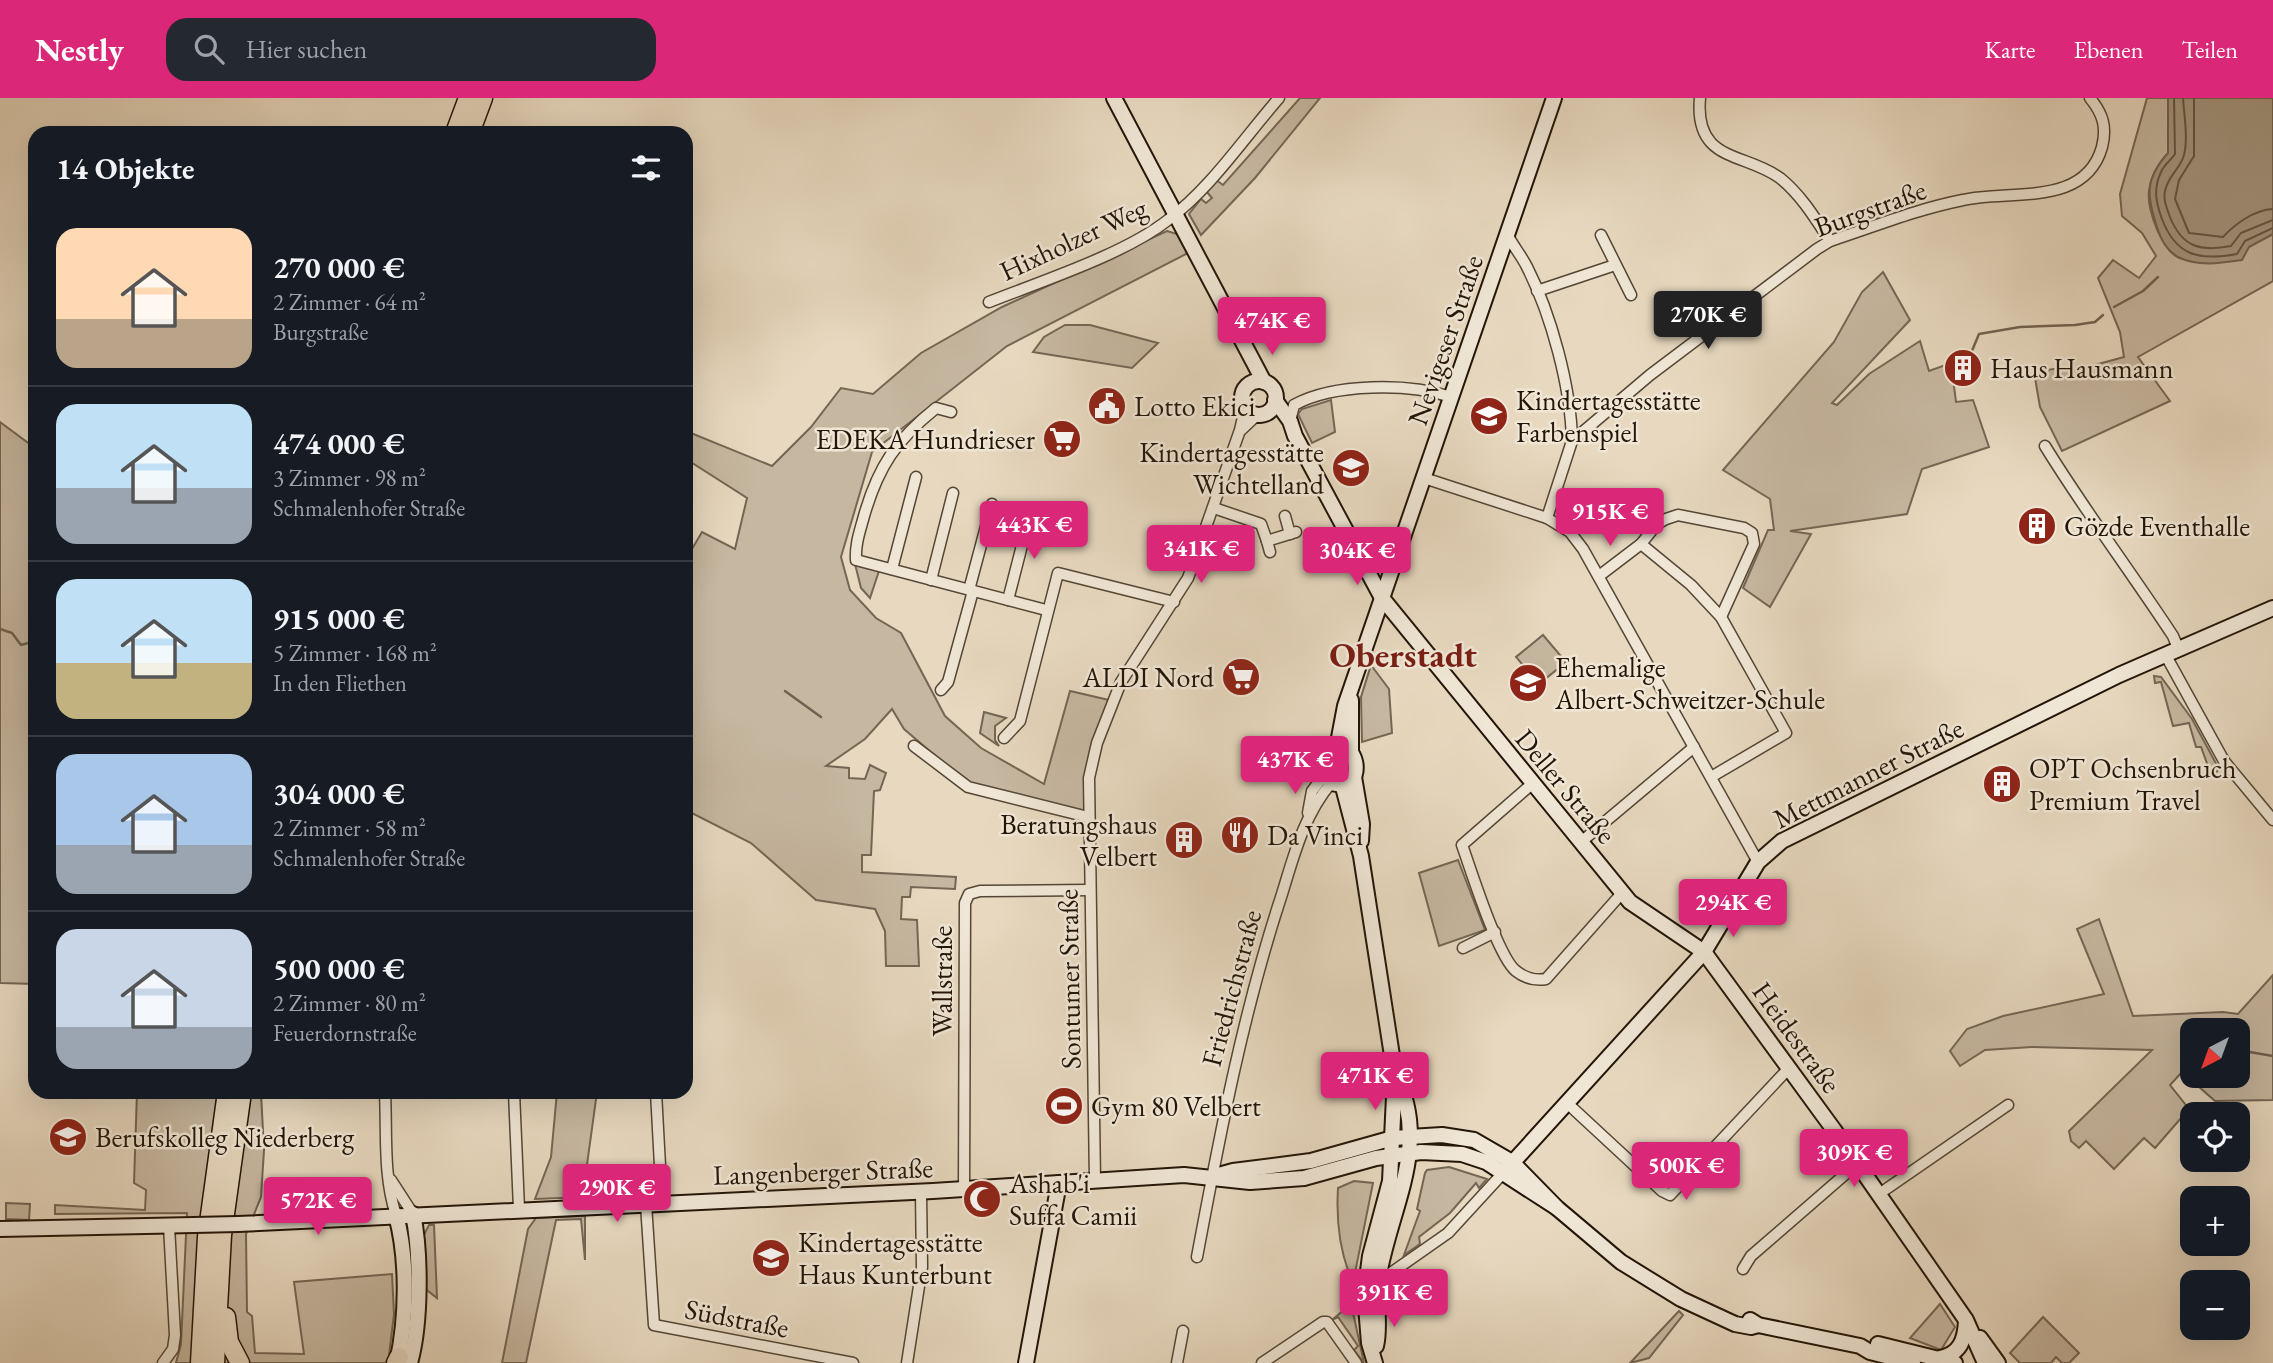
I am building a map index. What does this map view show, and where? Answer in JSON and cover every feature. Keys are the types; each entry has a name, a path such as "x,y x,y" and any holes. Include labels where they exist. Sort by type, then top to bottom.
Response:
{"highway":[{"path":"458,126 468,98"},
{"path":"473,126 484,98"},
{"path":"200,1363 211,1195 226,1099"},
{"path":"215,1363 217,1295 230,1169 241,1099"},
{"path":"217,1295 226,1310 229,1342 240,1363"},
{"path":"188,1363 192,1332 202,1314"}],"main road":[{"path":"1114,98 1248,348 1258,382"},
{"name":"Nevigeser Straße","path":"1382,598 1554,98"},
{"path":"1258,382 1272,388 1261,409"},
{"path":"1258,382 1242,395 1295,436"},
{"path":"1261,409 1290,421 1295,436"},
{"name":"Deller Straße","path":"1295,436 1382,598 1622,892 1639,909 1704,953"},
{"path":"1363,560 1387,561 1396,557"},
{"path":"1374,1358 1365,1318 1365,1289 1390,1181 1395,1075 1361,856 1339,780 1324,756 1338,743 1341,718 1382,598"},
{"name":"Mettmanner Straße","path":"1508,1167 1704,953 1758,862 1782,841 2172,651 2273,608"},
{"path":"1339,780 1355,762 1351,751 1350,695"},
{"path":"1338,743 1351,751"},
{"name":"Heidestraße","path":"1704,953 1879,1194 1966,1320 1984,1363"},
{"path":"1374,1358 1377,1342 1378,1282 1400,1202 1410,1136 1406,1095 1395,1075"},
{"path":"1220,1179 1233,1171 1311,1161 1393,1138 1463,1138 1493,1150 1508,1167 1600,1245 1645,1278 1693,1304 1742,1326 1758,1325 1860,1346 1870,1352 1913,1363"},
{"path":"1220,1179 1304,1178 1408,1153 1462,1154 1508,1167"},
{"name":"Langenberger Straße","path":"0,1229 238,1224 964,1190 1184,1175 1220,1179"},
{"path":"1026,1363 1059,1183"},
{"path":"400,1362 416,1297 416,1231 413,1214"},
{"path":"396,1215 400,1231 404,1296 400,1362"},
{"path":"1940,1358 1951,1356 1959,1349 1965,1336 1966,1320"},
{"path":"1966,1320 1998,1363"},
{"path":"1860,1346 1871,1343 1955,1363"}],"street":[{"name":"Hixholzer Weg","path":"989,302 1079,266 1178,219 1279,98"},
{"path":"1700,98 1701,119 1714,146 1736,160 1778,176 1799,195 1830,241"},
{"name":"Burgstraße","path":"1572,440 1650,375 1830,241 1962,200 2068,187 2089,172 2101,151 2105,128 2100,110 2090,98"},
{"path":"1507,234 1537,291 1554,339 1572,420 1572,440 1547,518"},
{"path":"1601,235 1631,295"},
{"path":"1537,291 1615,265"},
{"path":"1290,421 1294,405 1308,397 1336,390 1415,389 1451,397"},
{"path":"951,412 936,408 915,425 889,453 872,489 855,547 856,559 1046,610"},
{"name":"Sontumer Straße","path":"1095,1181 1089,778 1097,743 1113,698 1188,578 1240,430 1261,409"},
{"path":"2045,446 2084,509 2131,572 2173,636 2172,651 2224,761 2273,820"},
{"path":"892,569 916,477"},
{"path":"1424,478 1547,518 1570,532 1599,576 1758,862"},
{"path":"931,580 953,493"},
{"path":"941,690 948,682 992,504"},
{"path":"1214,508 1261,524 1268,547 1293,533 1284,516"},
{"path":"1008,600 1030,514"},
{"path":"1599,576 1641,544 1657,524 1678,515 1735,526 1752,533 1754,544 1721,617"},
{"path":"1641,544 1676,571 1721,617 1786,733 1711,777"},
{"path":"1004,738 1020,721 1046,610 1058,573 1174,603"},
{"path":"914,746 968,787 1088,817"},
{"path":"1581,842 1694,747"},
{"name":"Friedrichstraße","path":"1197,1257 1220,1179 1245,1020 1265,944 1307,817 1312,791 1339,780"},
{"path":"1532,783 1462,845 1495,932 1514,970 1536,981 1546,979 1622,892"},
{"name":"Wallstraße","path":"964,1190 965,903 969,894 980,891 1089,890"},
{"path":"1463,948 1495,932"},
{"path":"1567,1103 1662,1191 1670,1195 1789,1068"},
{"path":"385,1099 388,1177 396,1215"},
{"path":"514,1099 519,1209"},
{"path":"656,1099 663,1203"},
{"path":"1879,1194 2008,1105"},
{"path":"1744,1269 1751,1256 1857,1164"},
{"name":"Mettmanner Straße","path":"1378,1282 1448,1233 1508,1167"},
{"path":"388,1177 413,1214"},
{"path":"907,1363 922,1267 921,1192"},
{"name":"Südstraße","path":"646,1204 654,1325 853,1363"},
{"path":"163,1363 173,1349 175,1335 169,1226"},
{"path":"1262,1363 1312,1327 1327,1322 1356,1363"},
{"path":"1177,1363 1183,1331"}],"shaded area":[{"path":"1300,98 1320,98 1255,178 1201,235 1189,214 1201,199 1206,203 1212,198 1206,191 1216,180 1223,185"},
{"path":"2147,98 2168,98 2168,153 2151,180 2149,199 2153,219 2169,250 2184,259 2205,258 2254,243 2273,234 2273,281 2138,357 2170,401 2062,451 2040,407 2034,372 2066,367 2069,372 2124,357 2120,332 2098,278 2113,260 2139,278 2156,256 2142,233 2122,216 2120,194"},
{"path":"1167,231 1177,234 1188,253 1007,346 872,452 841,557 850,590 876,618 901,633 945,716 981,748 1044,784 1070,691 1109,700 1085,777 1084,813 967,783 904,729 892,709 865,739 826,766 849,768 849,778 865,779 870,765 886,773 880,790 874,791 871,855 862,855 862,872 956,877 955,889 911,887 910,897 902,897 901,919 917,920 919,966 886,966 885,931 875,909 816,900 751,843 693,814 693,547 702,532 735,549 747,498 693,463 693,434 772,466 811,427 841,388 873,394 921,353 1002,307"},
{"path":"1883,272 1910,320 1832,403 1837,405 1869,374 1920,341 1929,371 1951,363 1956,402 1973,400 1989,447 1922,469 1907,514 1790,531 1811,534 1770,607 1743,588 1768,530 1774,530 1770,499 1723,470 1834,342 1862,292"},
{"path":"1065,325 1090,325 1158,343 1132,368 1033,352 1044,337"},
{"path":"1331,400 1335,432 1312,443 1298,414 1302,409"},
{"path":"0,422 28,443 28,984 0,983"},
{"path":"1390,531 1383,546 1386,547 1371,552 1362,535"},
{"path":"855,564 879,571 870,598 861,588"},
{"path":"1543,635 1566,662 1539,684 1516,657"},
{"path":"1371,665 1389,689 1392,733 1362,742 1361,697"},
{"path":"2154,676 2161,677 2192,719 2219,769 2212,777 2201,747 2196,747 2189,723 2173,726 2161,682 2155,683"},
{"path":"984,712 1006,718 995,726 995,740 999,746 980,733"},
{"path":"1458,860 1485,930 1439,946 1419,873"},
{"path":"2099,919 2133,1016 2223,1012 2238,1014 2273,975 2273,1100 2215,1101 2200,1088 2250,1088 2250,1018 2180,1018 2180,1074 2170,1085 2183,1102 2180,1102 2180,1119 2155,1148 2144,1138 2114,1169 2086,1141 2079,1148 2071,1141 2069,1131 2152,1050 2032,1047 1985,1050 1960,1066 1950,1051 1967,1029 2003,1016 2104,994 2077,929"},
{"path":"137,1099 261,1099 264,1150 261,1197 246,1234 247,1312 252,1316 255,1353 304,1354 294,1282 392,1274 394,1314 388,1363 176,1363 181,1344 187,1213 55,1214 55,1205 145,1210 146,1190 134,1183"},
{"path":"556,1099 596,1099 585,1197 535,1199 551,1157"},
{"path":"1449,1167 1487,1179 1479,1188 1476,1183 1450,1213 1419,1237 1420,1244 1404,1255 1420,1211 1417,1209 1425,1173 1427,1170"},
{"path":"1354,1181 1373,1183 1353,1283 1342,1249 1338,1225 1338,1188"},
{"path":"6,1203 30,1204 29,1220 6,1219"},
{"path":"585,1216 585,1260 581,1219 556,1220 526,1363 502,1363 528,1229 536,1218"},
{"path":"429,1225 434,1225 437,1298 423,1287 423,1237"},
{"path":"1940,1304 1955,1327 1941,1350 1910,1338"},
{"path":"1346,1308 1352,1308 1364,1363 1354,1350 1358,1346 1338,1317 1332,1320"},
{"path":"1679,1311 1683,1315 1649,1358 1630,1363"},
{"path":"2043,1317 2079,1353 2069,1363 2062,1363 2056,1357 2051,1363 2020,1363 2010,1353"}],"water":[{"path":"2168,98 2273,98 2273,234 2249,247 2242,260 2210,263 2186,260 2170,251 2160,236 2151,206 2150,188 2155,171 2168,153"}],"waterway":[{"path":"2114,307 2143,291 2158,277"},
{"path":"1969,358 1979,334 2020,327 2095,322 2103,315"},
{"path":"0,629 12,633 21,645 28,643"},
{"path":"785,691 821,717"},
{"path":"2250,1052 2273,1056"}],"place":[{"name":"Haus Hausmann","path":"1963,368"},
{"name":"Lotto Ekici","path":"1107,406"},
{"name":"Kindertagesstätte Farbenspiel","path":"1489,416"},
{"name":"EDEKA Hundrieser","path":"1062,439"},
{"name":"Kindertagesstätte Wichtelland","path":"1351,468"},
{"name":"Gözde Eventhalle","path":"2037,526"},
{"name":"ALDI Nord","path":"1241,677"},
{"name":"Ehemalige Albert-Schweitzer-Schule","path":"1528,683"},
{"name":"OPT Ochsenbruch Premium Travel","path":"2002,784"},
{"name":"Da Vinci","path":"1240,835"},
{"name":"Beratungshaus Velbert","path":"1184,840"},
{"name":"Gym 80 Velbert","path":"1064,1106"},
{"name":"Berufskolleg Niederberg","path":"68,1137"},
{"name":"Ashab'i Suffa Camii","path":"982,1199"},
{"name":"Kindertagesstätte Haus Kunterbunt","path":"771,1258"}],"district":[{"name":"Oberstadt","path":"1403,655"}]}
